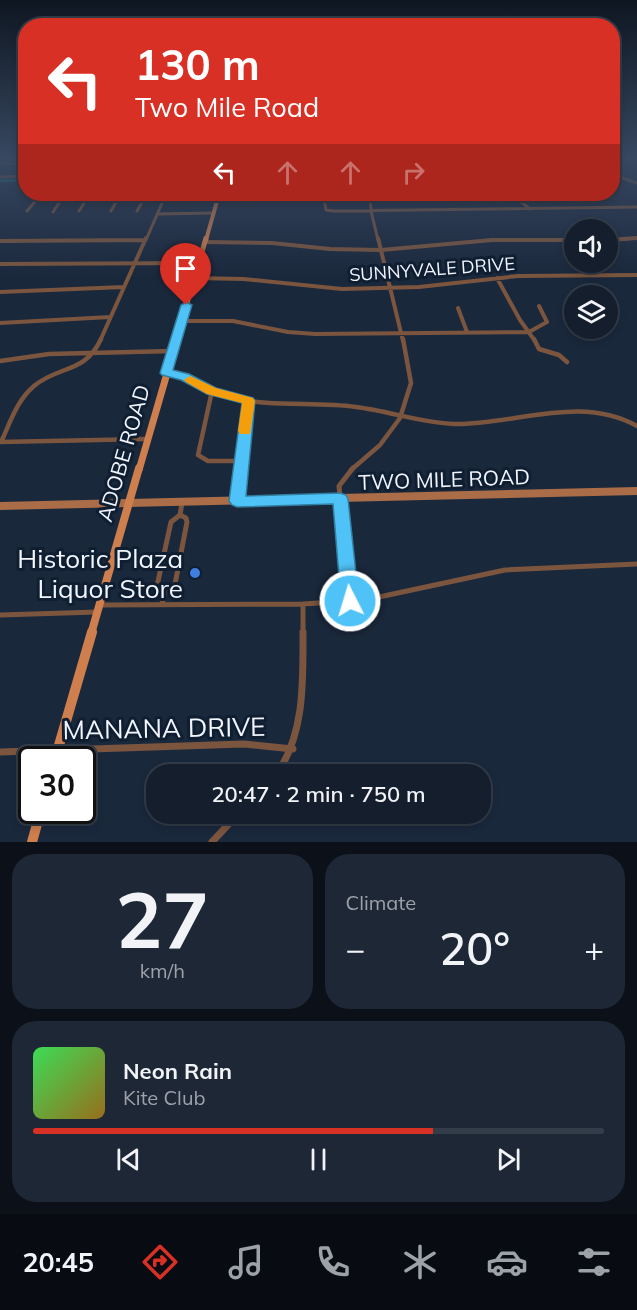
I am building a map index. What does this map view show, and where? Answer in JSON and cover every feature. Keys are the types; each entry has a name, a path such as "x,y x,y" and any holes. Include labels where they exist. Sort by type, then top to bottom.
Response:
{"main road":[{"name":"ADOBE ROAD","path":"58,746 217,201"},
{"name":"TWO MILE ROAD","path":"0,506 637,491"},
{"path":"32,842 37,824"}],"street":[{"path":"27,211 36,201"},
{"path":"52,212 60,201"},
{"path":"79,211 85,201"},
{"path":"111,212 117,201"},
{"path":"137,211 143,201"},
{"path":"0,442 30,389 46,378 84,364 95,352 163,201"},
{"path":"324,201 326,210 333,211 637,207"},
{"path":"350,601 339,486 344,478 380,445 400,418 411,383 411,369 370,201"},
{"path":"520,201 530,209"},
{"path":"157,214 213,213"},
{"path":"618,239 637,238"},
{"path":"0,241 145,240"},
{"path":"205,242 272,243 330,249 381,250 492,240 564,240"},
{"path":"0,264 199,263"},
{"name":"SUNNYVALE DRIVE","path":"194,278 243,279 342,289 390,288 497,278 637,275"},
{"path":"497,278 519,320 539,349 560,355 567,362"},
{"path":"0,292 124,287"},
{"path":"182,321 243,322 306,334 529,332 547,322 540,306"},
{"path":"458,308 467,332"},
{"path":"0,323 110,317"},
{"path":"0,361 49,354 173,351"},
{"path":"166,373 185,377 212,391 249,401 358,408 400,418 441,424 469,424 556,412 622,416 637,426"},
{"path":"212,391 198,455 208,461 241,461"},
{"path":"237,501 249,401"},
{"path":"0,442 147,439"},
{"path":"180,515 182,503"},
{"path":"162,604 165,592 174,584 188,522 180,515"},
{"path":"165,592 159,591 157,586 171,522 180,515"},
{"path":"0,615 162,604 303,604 365,600 505,570 637,564"},
{"path":"286,764 293,749 298,729 303,604"},
{"name":"MANANA DRIVE","path":"96,752 244,744 293,749"},
{"name":"MANANA DRIVE","path":"0,752 18,753"},
{"path":"212,842 229,824"}],"slow traffic":[{"path":"190,380 212,391 249,401 245,431"}],"place":[{"name":"Historic Plaza Liquor Store","path":"195,573"}],"route":[{"path":"186,305 166,373 177,374 212,391 249,401 237,501 340,499 350,601"}]}
